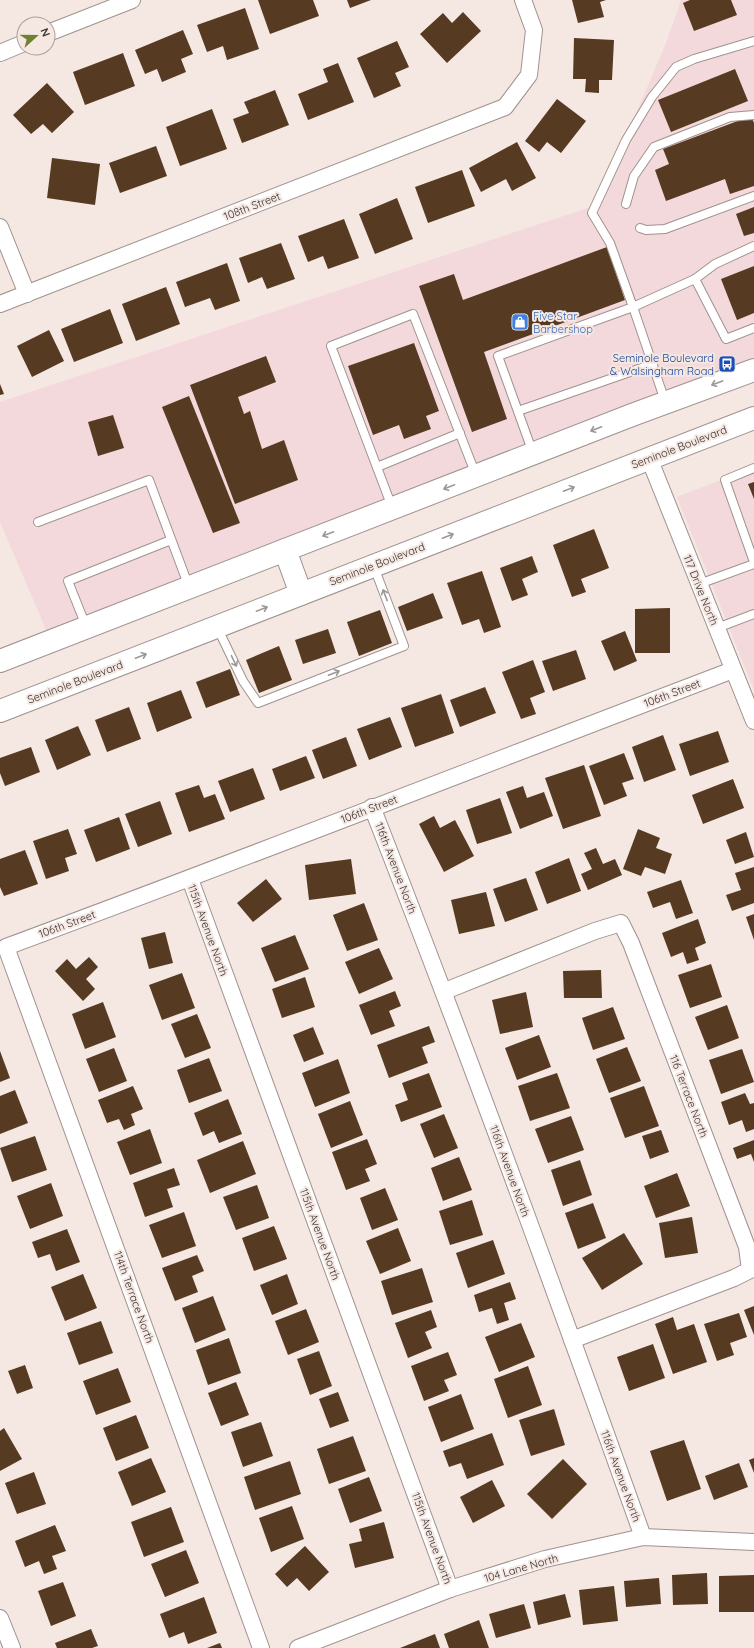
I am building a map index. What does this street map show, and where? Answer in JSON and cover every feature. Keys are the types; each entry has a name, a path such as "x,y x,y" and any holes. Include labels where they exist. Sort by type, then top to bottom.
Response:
{"main road":[{"path":"0,661 666,402 754,370"},
{"name":"Seminole Boulevard","path":"0,711 754,418"},
{"path":"285,550 301,594"}],"street":[{"path":"56,31 132,0"},
{"name":"108th Street","path":"0,304 505,107 529,75 534,30 523,0"},
{"path":"0,53 16,46"},
{"path":"0,227 27,294"},
{"name":"117 Drive North","path":"649,458 753,718"},
{"name":"106th Street","path":"6,947 190,879 372,807 733,670"},
{"name":"116th Avenue North","path":"372,807 445,992 642,1537"},
{"name":"115th Avenue North","path":"190,879 450,1589"},
{"name":"116 Terrace North","path":"445,992 595,931 621,923 631,943 747,1248 750,1270 734,1278 572,1340"},
{"name":"114th Terrace North","path":"6,947 262,1648"},
{"name":"104 Lane North","path":"298,1648 450,1589 544,1559 642,1537 754,1542"},
{"path":"0,1618 12,1648"}],"lane":[{"path":"666,402 610,243 592,213 626,140 652,97 676,67 694,59 754,41"},
{"path":"626,204 634,176 654,147 730,117 754,115"},
{"path":"640,228 646,230 665,229 754,196"},
{"path":"533,454 498,356 633,307 695,280 715,264 754,246"},
{"path":"695,280 726,339 754,328"},
{"path":"393,508 331,346 414,314 476,476"},
{"path":"518,411 653,364"},
{"path":"377,467 460,434"},
{"path":"699,584 754,563 725,480 754,468"},
{"path":"38,522 148,480 189,588"},
{"path":"87,628 68,581 171,540"},
{"path":"217,626 243,681 258,703 404,646 374,566"},
{"path":"717,628 754,614"}],"shaded area":[{"path":"681,0 754,0 754,359 639,402 47,632 0,522 0,402 597,205 666,43"},
{"path":"754,467 754,690 677,497"}],"building":[{"path":"258,0 313,0 319,16 270,34"},
{"path":"347,0 371,0 350,8"},
{"path":"572,0 606,0 600,2 604,17 578,23"},
{"path":"690,0 731,0 737,15 694,31 683,3"},
{"path":"245,8 259,49 227,60 223,46 207,52 197,25"},
{"path":"463,12 481,31 447,63 420,34 443,13 452,23"},
{"path":"183,30 193,54 181,59 186,72 162,82 157,69 145,74 135,50"},
{"path":"574,38 614,40 612,80 599,80 599,93 585,92 586,79 573,79"},
{"path":"397,41 409,67 395,73 401,86 374,98 357,58"},
{"path":"123,53 135,86 85,105 73,72"},
{"path":"338,63 354,102 308,120 298,94 328,82 323,69"},
{"path":"735,69 748,101 671,132 658,100"},
{"path":"47,83 74,112 52,133 43,124 31,134 13,115"},
{"path":"275,90 289,125 242,143 233,119 249,113 244,102"},
{"path":"557,99 586,121 561,153 547,142 539,152 525,141"},
{"path":"212,109 227,149 180,166 166,127"},
{"path":"751,116 754,123 754,186 730,194 725,179 666,201 655,170 669,164 663,149"},
{"path":"517,142 536,178 512,191 506,179 481,192 469,168"},
{"path":"156,146 167,176 120,193 109,163"},
{"path":"52,158 100,164 95,205 47,198"},
{"path":"462,170 475,206 428,223 415,187"},
{"path":"397,198 413,239 375,254 359,214"},
{"path":"754,207 754,233 744,236 736,214"},
{"path":"344,219 359,258 328,269 323,256 308,262 298,236"},
{"path":"281,243 295,279 267,289 262,277 248,283 239,258"},
{"path":"607,247 625,300 484,352 507,419 472,432 419,286 454,274 463,300"},
{"path":"227,263 240,301 215,310 210,298 185,307 176,282"},
{"path":"754,266 754,313 737,320 721,279"},
{"path":"166,287 180,324 136,341 122,304"},
{"path":"110,309 123,343 74,362 61,329"},
{"path":"49,330 64,361 32,377 17,346"},
{"path":"414,343 439,411 426,416 431,429 404,439 399,425 373,435 348,366"},
{"path":"266,356 276,382 238,397 244,414 250,411 262,449 284,440 298,480 235,504 190,385"},
{"path":"0,384 4,394 0,395"},
{"path":"189,396 240,523 213,533 162,407"},
{"path":"113,415 124,448 98,456 88,422"},
{"path":"754,482 754,499 748,484"},
{"path":"594,529 609,568 581,579 586,592 572,597 553,545"},
{"path":"532,556 538,572 522,579 528,595 512,601 500,568"},
{"path":"482,571 501,627 484,633 479,619 462,625 447,583"},
{"path":"433,593 443,618 407,631 398,607"},
{"path":"670,608 670,653 635,653 635,609"},
{"path":"380,610 392,643 359,656 347,622"},
{"path":"328,629 336,653 303,664 295,640"},
{"path":"625,631 637,661 614,671 601,641"},
{"path":"279,646 292,680 259,693 246,660"},
{"path":"576,650 586,679 553,691 542,661"},
{"path":"533,660 545,692 530,698 536,714 521,719 502,672"},
{"path":"230,669 240,695 206,708 196,682"},
{"path":"485,687 496,713 460,727 450,700"},
{"path":"181,690 192,718 157,732 147,703"},
{"path":"441,694 454,733 415,747 401,708"},
{"path":"129,707 141,739 107,752 95,720"},
{"path":"390,717 402,747 369,760 357,729"},
{"path":"78,726 91,755 57,770 45,740"},
{"path":"718,731 729,762 690,776 679,744"},
{"path":"663,735 676,770 644,782 632,747"},
{"path":"346,737 357,766 323,779 312,750"},
{"path":"31,747 40,772 5,786 0,773 0,758"},
{"path":"624,753 634,779 622,783 627,796 604,805 589,766"},
{"path":"306,756 315,778 280,791 272,769"},
{"path":"584,765 601,816 563,829 545,778"},
{"path":"253,768 265,799 230,812 218,781"},
{"path":"733,779 744,808 703,824 692,795"},
{"path":"199,785 204,798 215,794 225,819 189,832 175,793"},
{"path":"523,786 527,798 544,792 553,816 520,829 506,792"},
{"path":"500,798 512,833 477,844 466,810"},
{"path":"160,801 172,834 138,847 125,814"},
{"path":"434,816 440,828 455,820 474,856 444,872 419,824"},
{"path":"119,817 130,849 96,862 84,830"},
{"path":"68,829 77,854 65,858 69,871 46,879 33,841"},
{"path":"638,829 660,838 656,848 672,854 665,874 645,867 641,876 623,869"},
{"path":"746,832 754,857 735,864 726,840"},
{"path":"596,848 603,864 615,859 622,875 588,890 581,874 592,869 584,853"},
{"path":"25,850 38,884 4,896 0,887 0,859"},
{"path":"569,858 581,891 547,904 535,872"},
{"path":"351,859 356,894 309,900 305,865"},
{"path":"754,867 754,903 732,911 726,895 741,890 735,873"},
{"path":"526,878 538,910 505,922 493,889"},
{"path":"266,879 282,899 253,922 237,903"},
{"path":"681,880 693,913 676,919 670,902 653,908 647,892"},
{"path":"486,892 495,926 459,934 451,900"},
{"path":"364,903 378,940 347,951 333,915"},
{"path":"754,914 754,940 746,917"},
{"path":"698,919 706,943 695,948 699,960 687,964 683,952 671,957 662,933"},
{"path":"165,932 173,963 149,969 141,938"},
{"path":"295,935 309,969 275,982 261,948"},
{"path":"379,948 393,979 359,994 345,962"},
{"path":"89,957 98,967 86,979 95,989 83,1001 55,971 67,959 76,969"},
{"path":"711,964 722,997 690,1008 678,975"},
{"path":"601,970 602,998 564,998 563,971"},
{"path":"182,973 195,1008 162,1020 149,985"},
{"path":"305,977 315,1007 282,1018 272,989"},
{"path":"395,991 401,1006 389,1011 395,1026 371,1035 359,1005"},
{"path":"526,992 533,1027 500,1034 492,1000"},
{"path":"103,1002 116,1037 85,1049 72,1014"},
{"path":"727,1005 739,1038 708,1050 695,1017"},
{"path":"613,1007 625,1039 593,1050 582,1018"},
{"path":"197,1014 211,1048 185,1058 171,1024"},
{"path":"429,1026 435,1042 422,1047 428,1063 389,1078 377,1045"},
{"path":"313,1027 324,1054 304,1062 293,1035"},
{"path":"539,1035 551,1067 517,1080 505,1048"},
{"path":"627,1047 641,1081 609,1093 596,1059"},
{"path":"114,1048 127,1081 99,1092 86,1059"},
{"path":"742,1049 754,1082 721,1094 709,1060"},
{"path":"0,1051 10,1078 0,1082"},
{"path":"209,1058 222,1091 189,1103 177,1070"},
{"path":"338,1059 350,1093 315,1107 302,1073"},
{"path":"429,1073 442,1107 401,1122 395,1105 408,1100 402,1083"},
{"path":"557,1073 570,1108 530,1121 518,1086"},
{"path":"133,1086 143,1109 131,1114 135,1125 124,1130 119,1119 107,1123 98,1100"},
{"path":"644,1086 659,1126 625,1138 610,1098"},
{"path":"15,1090 28,1123 0,1134 0,1096"},
{"path":"745,1093 750,1104 754,1103 754,1129 746,1132 742,1120 729,1125 721,1102"},
{"path":"228,1099 242,1134 219,1143 214,1131 203,1136 194,1113"},
{"path":"350,1101 363,1135 331,1148 318,1114"},
{"path":"444,1114 458,1148 434,1158 420,1124"},
{"path":"571,1116 584,1150 548,1163 535,1129"},
{"path":"150,1129 162,1163 130,1175 117,1142"},
{"path":"661,1130 669,1152 650,1159 642,1136"},
{"path":"35,1136 47,1170 12,1182 0,1148"},
{"path":"367,1139 377,1164 365,1169 370,1181 346,1190 332,1152"},
{"path":"754,1140 754,1162 751,1154 737,1159 733,1148"},
{"path":"243,1141 256,1174 210,1193 197,1160"},
{"path":"459,1157 472,1190 443,1201 431,1168"},
{"path":"580,1160 592,1195 563,1206 551,1170"},
{"path":"174,1168 180,1185 167,1189 173,1207 145,1217 133,1183"},
{"path":"677,1173 690,1206 656,1218 644,1186"},
{"path":"51,1183 63,1216 30,1229 17,1196"},
{"path":"257,1185 269,1218 236,1230 223,1197"},
{"path":"385,1188 398,1220 372,1230 360,1198"},
{"path":"472,1200 483,1235 450,1245 439,1211"},
{"path":"593,1203 606,1238 578,1249 565,1213"},
{"path":"184,1212 196,1246 162,1258 149,1225"},
{"path":"692,1217 698,1253 665,1258 659,1223"},
{"path":"274,1226 287,1259 254,1271 242,1238"},
{"path":"398,1228 411,1261 380,1274 366,1241"},
{"path":"67,1229 80,1262 56,1271 50,1254 38,1258 32,1242"},
{"path":"624,1233 643,1264 602,1290 582,1258"},
{"path":"493,1240 505,1274 468,1288 456,1253"},
{"path":"197,1255 204,1271 192,1276 198,1292 175,1301 162,1268"},
{"path":"422,1268 433,1302 392,1315 381,1281"},
{"path":"83,1274 97,1308 65,1321 51,1287"},
{"path":"287,1274 298,1304 272,1315 260,1285"},
{"path":"510,1282 516,1299 504,1303 509,1320 497,1324 492,1308 479,1312 474,1295"},
{"path":"213,1296 226,1330 195,1343 182,1308"},
{"path":"754,1306 754,1335 744,1310"},
{"path":"306,1309 319,1342 288,1355 275,1321"},
{"path":"431,1310 437,1327 425,1332 432,1348 408,1358 395,1323"},
{"path":"739,1313 747,1337 730,1343 734,1355 717,1361 704,1324"},
{"path":"673,1317 677,1330 694,1324 707,1362 673,1374 655,1324"},
{"path":"101,1321 113,1353 79,1365 67,1333"},
{"path":"521,1323 535,1357 499,1372 485,1337"},
{"path":"229,1338 241,1373 208,1385 196,1350"},
{"path":"653,1344 665,1378 629,1391 617,1357"},
{"path":"319,1351 332,1386 310,1395 297,1359"},
{"path":"448,1352 457,1375 444,1380 449,1391 424,1401 411,1366"},
{"path":"25,1365 33,1388 17,1394 8,1371"},
{"path":"528,1366 542,1405 508,1418 494,1379"},
{"path":"118,1368 131,1402 96,1415 83,1381"},
{"path":"236,1382 249,1415 221,1426 208,1393"},
{"path":"338,1392 349,1421 330,1428 319,1399"},
{"path":"461,1394 474,1429 441,1442 428,1407"},
{"path":"554,1409 565,1445 531,1456 519,1420"},
{"path":"136,1415 149,1448 116,1461 103,1428"},
{"path":"261,1422 273,1456 243,1467 231,1432"},
{"path":"4,1428 22,1459 0,1471 0,1431"},
{"path":"492,1433 504,1465 467,1479 461,1463 449,1467 443,1451"},
{"path":"353,1436 366,1471 329,1484 317,1449"},
{"path":"684,1440 701,1489 667,1501 650,1451"},
{"path":"151,1458 166,1492 132,1506 118,1472"},
{"path":"754,1458 754,1473 749,1460"},
{"path":"563,1459 587,1484 552,1519 527,1494"},
{"path":"290,1461 301,1494 255,1510 244,1477"},
{"path":"739,1463 748,1487 714,1500 705,1476"},
{"path":"34,1472 46,1504 17,1514 5,1483"},
{"path":"369,1477 382,1511 350,1523 338,1489"},
{"path":"492,1480 505,1506 473,1523 460,1497"},
{"path":"292,1506 304,1539 271,1552 259,1518"},
{"path":"171,1507 184,1542 144,1557 131,1522"},
{"path":"384,1522 394,1558 355,1568 349,1544 362,1541 359,1529"},
{"path":"55,1525 66,1551 52,1556 57,1569 44,1574 39,1561 25,1567 15,1541"},
{"path":"305,1546 329,1572 309,1591 297,1578 287,1587 275,1574"},
{"path":"186,1550 199,1583 165,1597 151,1564"},
{"path":"707,1573 708,1604 673,1605 672,1575"},
{"path":"754,1575 754,1612 719,1612 719,1576"},
{"path":"659,1578 661,1604 626,1607 624,1581"},
{"path":"63,1582 76,1616 51,1626 38,1591"},
{"path":"614,1586 618,1621 583,1625 579,1590"},
{"path":"565,1594 571,1617 538,1625 533,1602"},
{"path":"204,1597 217,1633 188,1644 184,1632 169,1638 160,1614"},
{"path":"524,1604 531,1628 496,1638 489,1614"},
{"path":"479,1620 489,1648 449,1648 444,1634"},
{"path":"91,1629 98,1646 92,1648 57,1648 55,1643"},
{"path":"435,1634 440,1648 400,1648"},
{"path":"220,1643 222,1648 207,1648"}],"place":[{"name":"Five Star Barbershop","path":"520,322"},
{"name":"Seminole Boulevard & Walsingham Road","path":"727,364"}]}
